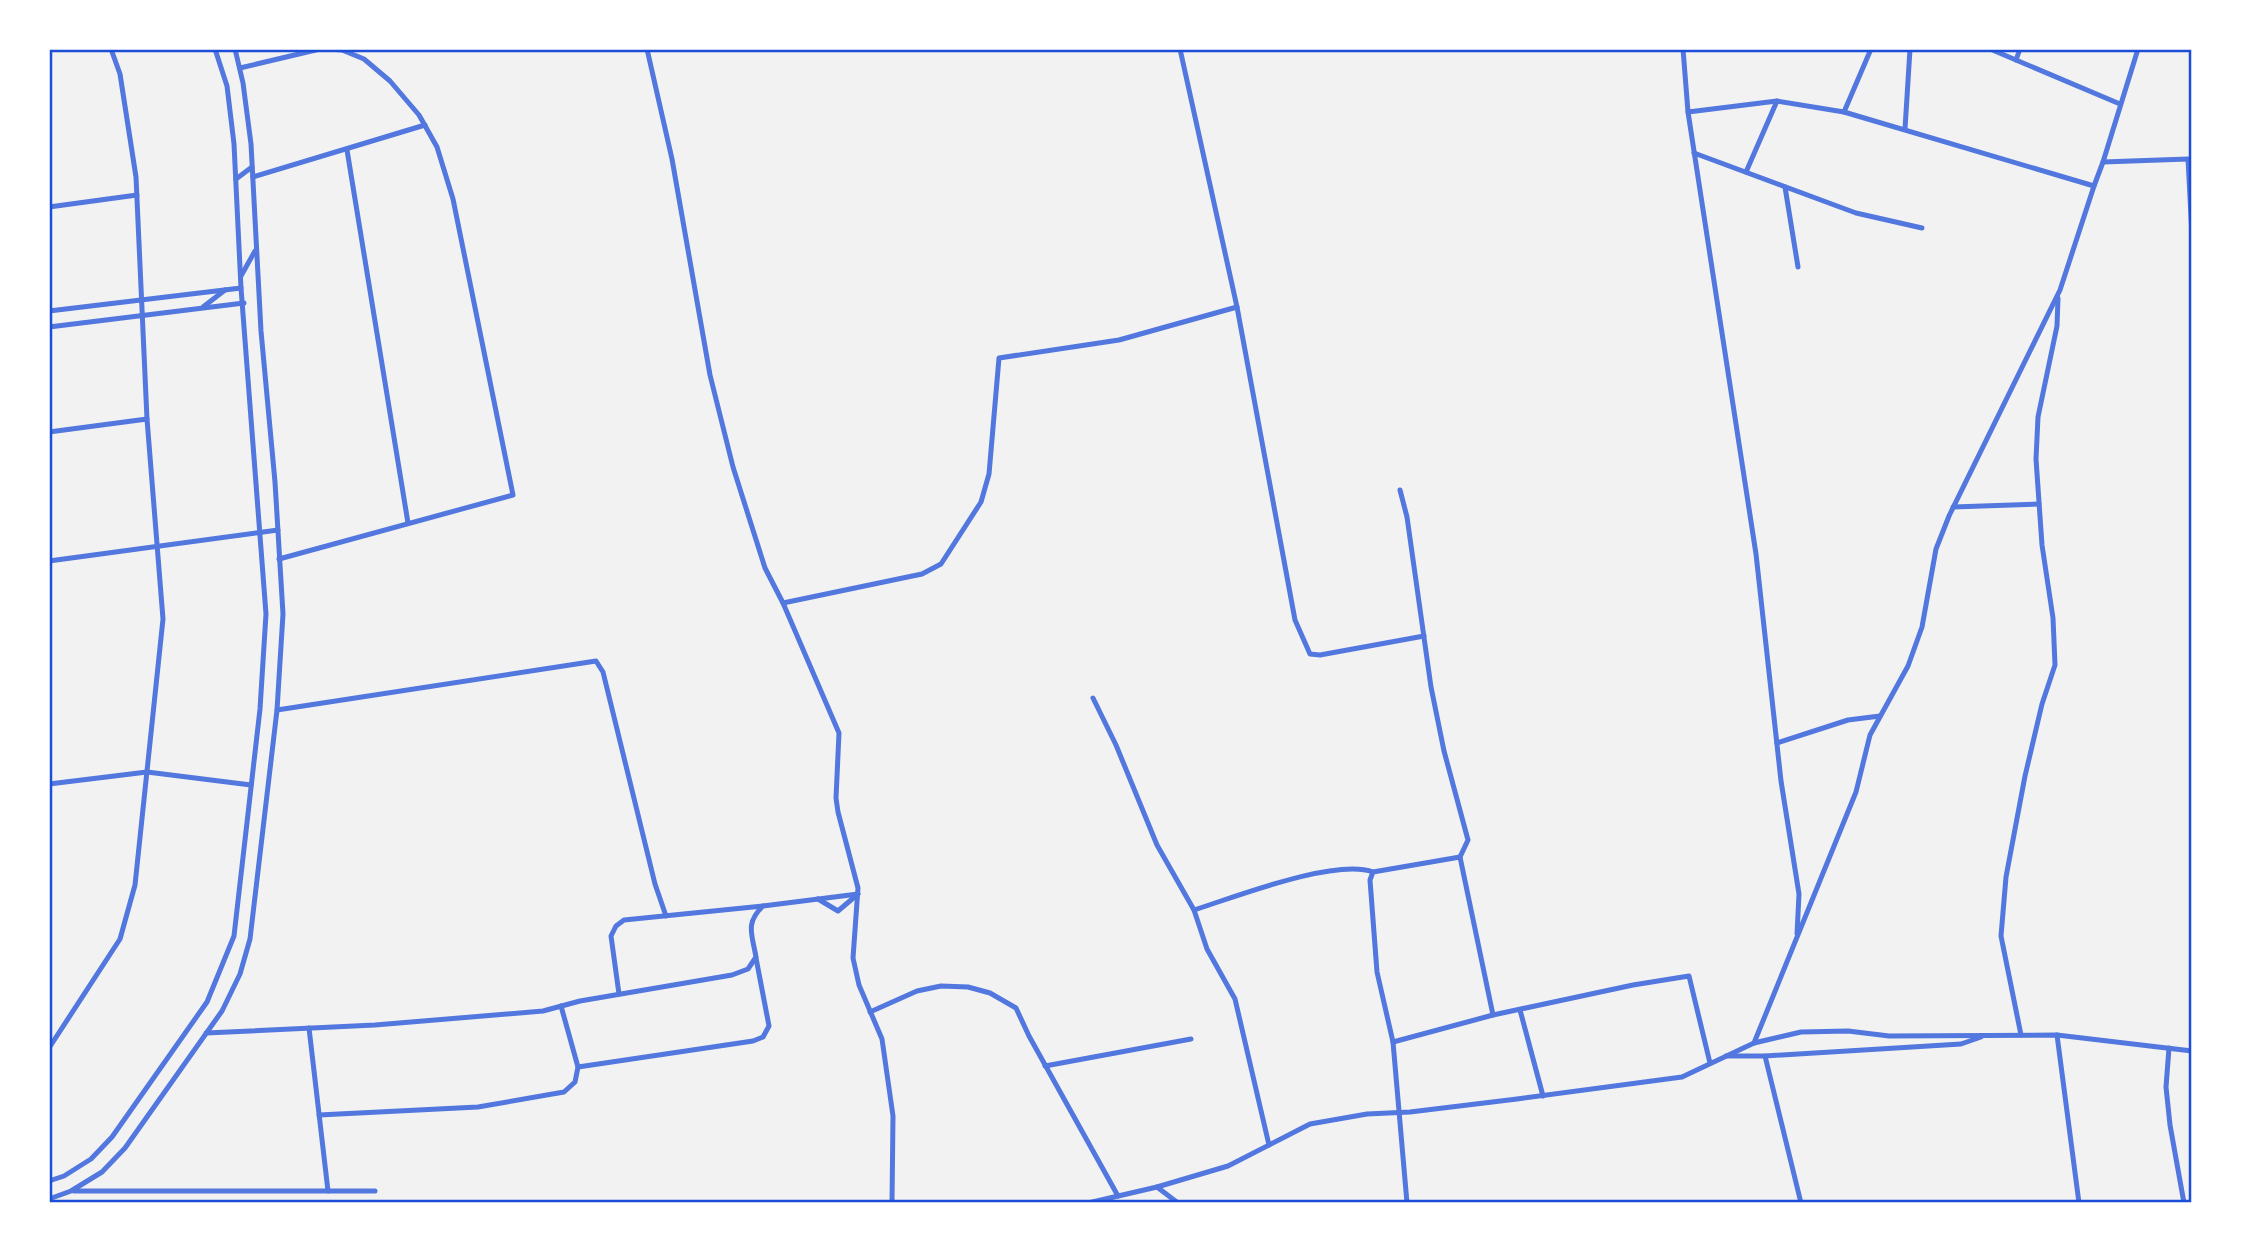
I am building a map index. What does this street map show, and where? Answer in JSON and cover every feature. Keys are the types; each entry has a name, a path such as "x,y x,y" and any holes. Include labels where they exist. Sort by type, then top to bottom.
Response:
{"street":[{"path":"49,1048 120,939 135,885 163,619 147,419 136,177 120,74 111,49"},
{"path":"49,1181 64,1176 91,1159 112,1138 208,1002 234,936 260,709 266,614 234,144 227,86 215,49"},
{"path":"49,1199 71,1191 102,1172 125,1148 222,1011 240,974 250,939 277,710 283,614 261,331 253,177 245,95 235,49"},
{"path":"240,68 320,49"},
{"path":"279,559 513,495 453,200 437,147 419,115 390,81 364,59 342,50 327,49"},
{"path":"647,49 672,159 710,375 733,467 765,568 783,603 839,733 836,798 858,888 853,958 859,985 882,1039 893,1116 892,1203"},
{"path":"1180,49 1237,307 1295,620 1310,654 1321,655 1424,636"},
{"path":"1683,49 1688,112 1756,554 1777,743 1799,894 1797,940"},
{"path":"1844,112 1871,49"},
{"path":"1905,129 1910,49"},
{"path":"1990,49 2120,104"},
{"path":"2016,60 2020,49"},
{"path":"1754,1042 1856,792 1870,735 1908,666 1922,627 1936,549 1953,507 2058,295 2138,49"},
{"path":"1688,112 1777,101 1844,112 2094,186"},
{"path":"1746,172 1777,101"},
{"path":"253,177 425,125"},
{"path":"347,150 408,523"},
{"path":"1694,153 1856,213 1922,228"},
{"path":"2103,162 2190,159 2192,235"},
{"path":"236,179 252,167"},
{"path":"1785,187 1798,267"},
{"path":"49,207 137,195"},
{"path":"241,276 256,249"},
{"path":"49,311 242,288"},
{"path":"202,308 225,289"},
{"path":"2021,1035 2001,936 2006,877 2025,776 2042,704 2055,665 2053,618 2042,545 2036,459 2038,417 2057,326 2058,295"},
{"path":"49,327 244,303"},
{"path":"783,603 922,574 941,564 981,502 992,450 999,358 1119,340 1237,307"},
{"path":"49,432 147,419"},
{"path":"1400,490 1407,517 1431,687 1441,738 1468,840 1460,857 1493,1015"},
{"path":"1953,507 2039,504"},
{"path":"49,561 278,530"},
{"path":"277,710 596,661 603,672 655,884 666,916"},
{"path":"1093,698 1116,745 1157,845 1195,910 1207,949 1235,999 1269,1145"},
{"path":"1777,743 1848,720 1880,716"},
{"path":"49,784 147,772 251,785"},
{"path":"1195,910 1318,872 1364,869 1373,872 1460,857"},
{"path":"1373,872 1370,880 1377,972 1392,1042 1407,1203"},
{"path":"619,994 611,936 616,926 624,920 858,894"},
{"path":"818,899 838,911 858,894"},
{"path":"576,1066 753,1041 764,1037 769,1026 751,928 754,915 764,906"},
{"path":"206,1033 375,1025 543,1011 619,994 732,975 748,969 756,957"},
{"path":"1392,1042 1493,1015 1633,985 1689,976 1710,1063"},
{"path":"870,1012 917,991 941,986 968,987 990,993 1016,1008 1045,1066 1118,1196"},
{"path":"319,1115 478,1107 564,1093 575,1082 576,1066 561,1006"},
{"path":"1520,1010 1543,1096"},
{"path":"309,1028 328,1191"},
{"path":"1088,1203 1157,1187 1227,1166 1310,1124 1367,1114 1543,1096 1682,1077 1754,1042 1801,1032 1848,1031 1889,1036 2057,1035 2192,1051"},
{"path":"1725,1056 1961,1044 1984,1035"},
{"path":"2057,1035 2079,1203"},
{"path":"1045,1066 1191,1039"},
{"path":"2169,1048 2166,1087 2184,1203"},
{"path":"1765,1056 1801,1203"},
{"path":"1157,1187 1178,1203"},
{"path":"71,1191 375,1191"}]}
